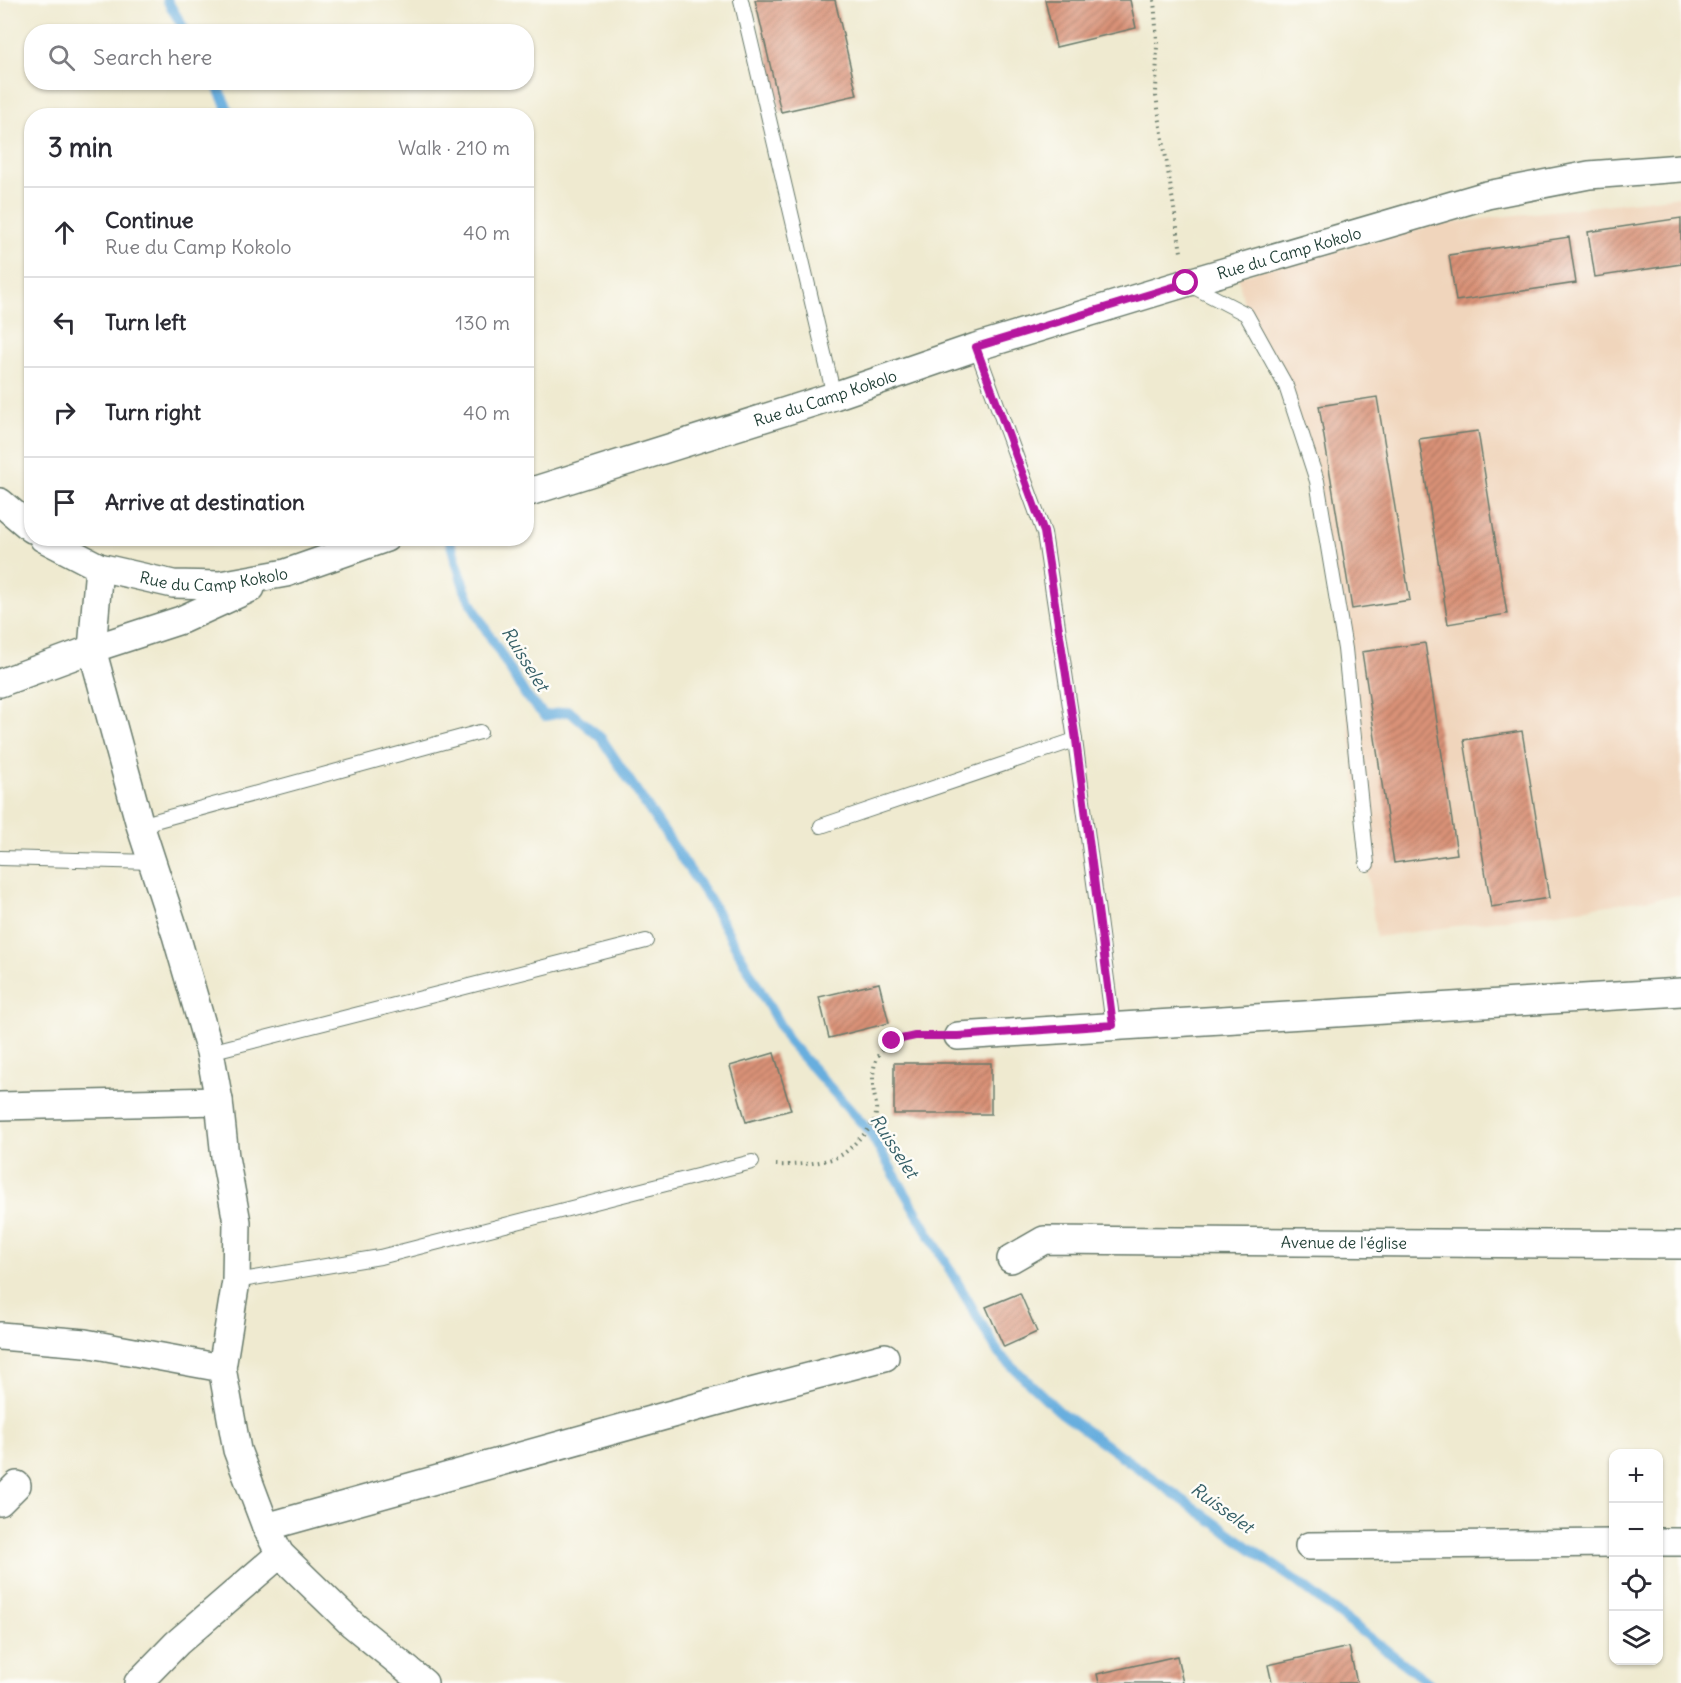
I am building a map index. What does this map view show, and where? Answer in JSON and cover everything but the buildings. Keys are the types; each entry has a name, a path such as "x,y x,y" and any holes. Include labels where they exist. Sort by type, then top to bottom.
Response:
{"street":[{"name":"Rue du Camp Kokolo","path":"534,490 834,396 976,347 1487,195 1588,175 1681,168"},
{"path":"0,502 24,522"},
{"name":"Rue du Camp Kokolo","path":"58,546 99,567 173,584 220,585 286,573 363,546"},
{"path":"99,567 92,650 140,825 176,934 210,1052 219,1101 225,1157 237,1222 236,1281 222,1368 237,1450 280,1554 352,1624 424,1683"},
{"path":"0,683 181,621 286,573"},
{"path":"958,1036 1681,992"},
{"path":"0,1106 219,1101"},
{"name":"Avenue de l'église","path":"1011,1259 1044,1240 1681,1245"},
{"path":"0,1336 85,1343 222,1368"},
{"path":"267,1527 885,1357"},
{"path":"1663,1542 1681,1542"},
{"path":"1309,1546 1609,1543"},
{"path":"138,1683 177,1643 280,1554"}],"lane":[{"path":"741,0 834,396"},
{"path":"1186,283 1246,314 1286,386 1317,481 1345,649 1367,864"},
{"path":"976,347 1044,532 1076,740 1113,1025"},
{"path":"140,825 480,732"},
{"path":"821,826 1076,740"},
{"path":"0,858 153,862"},
{"path":"210,1052 646,941"},
{"path":"236,1281 380,1257 752,1162"}],"path":[{"path":"1154,0 1157,42 1156,96 1186,283"},
{"path":"752,1162 788,1166 842,1155 869,1131 877,1113 873,1068 878,1053 892,1041 915,1036 958,1036"}],"shaded area":[{"path":"1681,196 1681,895 1376,937 1317,481 1286,386 1246,314 1238,276 1439,224"}],"waterway":[{"name":"Ruisselet","path":"167,0 181,24"},
{"name":"Ruisselet","path":"219,90 227,108"},
{"name":"Ruisselet","path":"451,546 465,590 479,618 526,696 545,716 569,711 601,738 709,899 789,1042 869,1131 999,1354 1060,1412 1292,1578 1429,1683"}],"route":[{"path":"892,1041 915,1036 958,1036 1113,1025 1076,740 1044,532 976,347 1186,283"}]}
